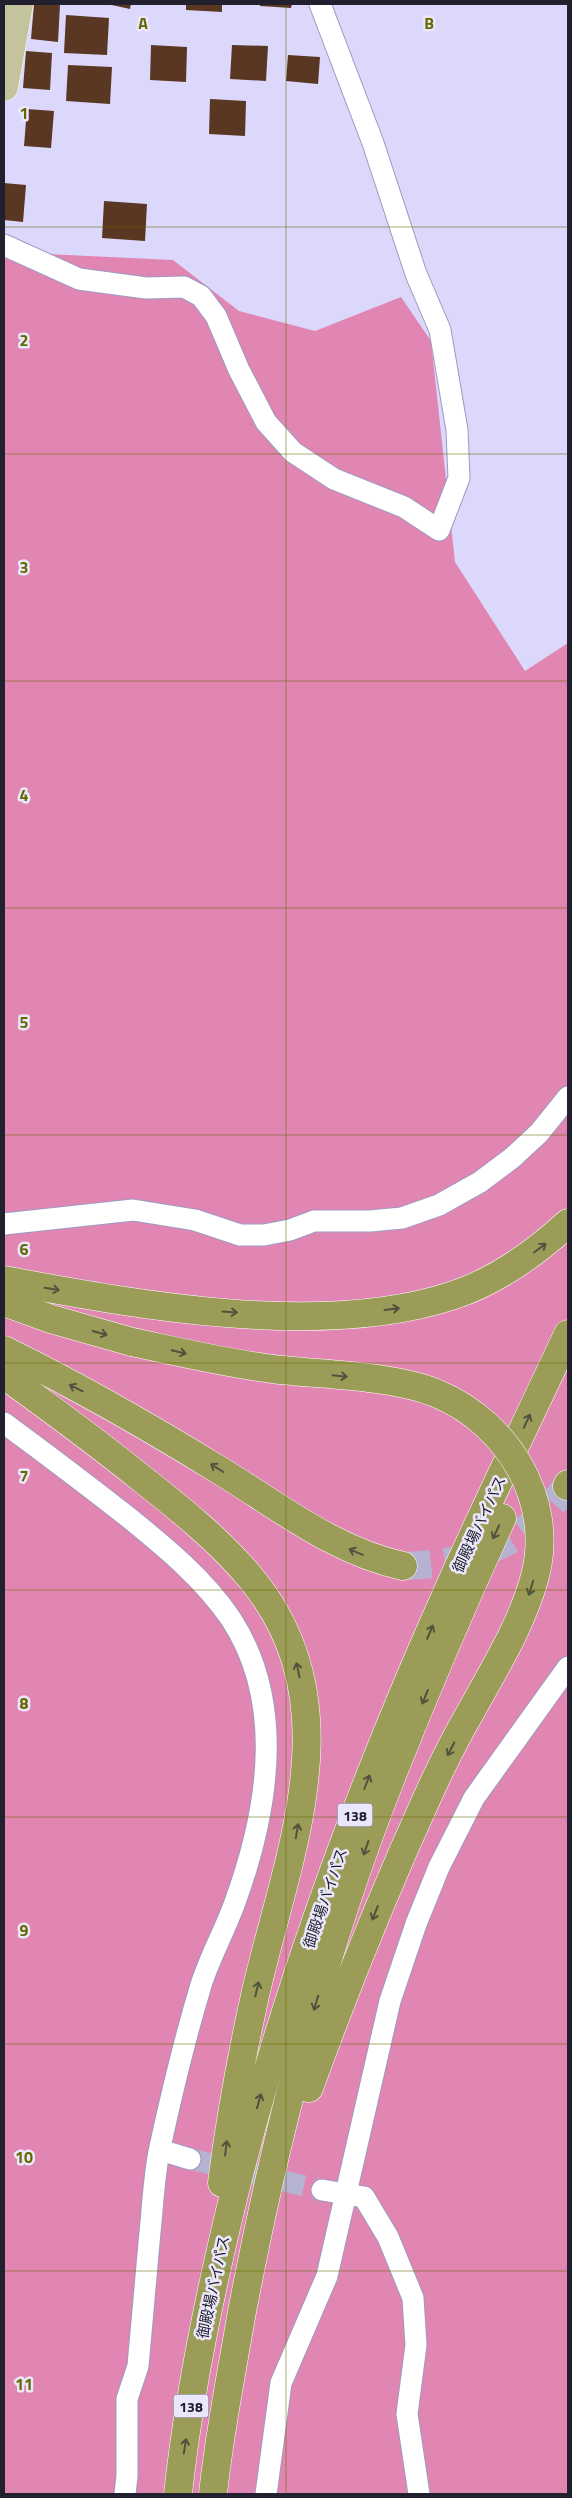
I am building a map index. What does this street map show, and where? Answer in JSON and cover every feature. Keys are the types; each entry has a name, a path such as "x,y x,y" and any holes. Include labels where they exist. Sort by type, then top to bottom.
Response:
{"highway":[{"path":"4,1280 108,1298 228,1312 288,1315 356,1314 408,1307 455,1295 506,1270 542,1248 568,1223"},
{"path":"4,1302 51,1319 132,1342 209,1360 401,1384 437,1393 469,1410 493,1431 513,1454 527,1481 536,1508 539,1543 535,1574 525,1608 430,1789 390,1877 354,1964 301,2109 262,2253 252,2303 233,2364"},
{"name":"御殿場バイパス","path":"178,2494 204,2318 246,2145 277,2036 322,1903 368,1777 450,1586 568,1334"},
{"path":"4,1350 96,1398 176,1443 345,1547 375,1560 403,1566"},
{"path":"4,1375 76,1426 206,1532 250,1578 278,1620 297,1666 308,1726 304,1786 293,1852 256,1990 228,2130 204,2318"},
{"name":"御殿場バイパス","path":"212,2494 254,2248 304,2042 346,1907 388,1784 467,1594 568,1376"}],"main road":[{"path":"4,87 13,9"}],"street":[{"path":"4,245 79,279 146,288 184,287 201,296 216,316 239,370 266,422 293,452 334,479 404,507 439,530 460,478 458,430 440,330 416,274 373,143 320,4"},
{"path":"4,1224 134,1210 195,1220 240,1235 264,1235 290,1230 314,1220 370,1221 402,1218 439,1205 480,1182 512,1158 539,1133 568,1097"},
{"path":"4,1423 75,1475 183,1563 209,1591 231,1620 249,1653 260,1688 266,1724 268,1755 254,1834 234,1903 202,1983 160,2150 138,2366 127,2399 128,2476 125,2494"},
{"path":"266,2494 281,2383 327,2276 343,2212 345,2194 382,2046 390,2001 416,1924 439,1867 474,1798 568,1667"},
{"path":"160,2150 190,2159"},
{"path":"322,2190 364,2197 388,2237 413,2298 416,2345 407,2414 418,2494"}],"shaded area":[{"path":"4,252 173,260 239,311 315,331 401,297 431,341 455,562 525,671 568,643 568,2494 4,2494"}],"building":[{"path":"34,4 60,5 58,42 31,39"},
{"path":"107,4 131,4 130,9"},
{"path":"186,4 222,4 222,12 186,10"},
{"path":"260,4 292,4 291,8 260,6"},
{"path":"66,15 109,18 107,55 64,53"},
{"path":"151,45 187,47 186,82 150,80"},
{"path":"232,45 268,46 266,81 230,79"},
{"path":"26,51 52,53 50,90 23,88"},
{"path":"288,55 320,57 318,84 286,81"},
{"path":"68,65 112,67 110,104 66,101"},
{"path":"210,99 246,101 245,136 209,134"},
{"path":"27,109 54,111 51,148 24,146"},
{"path":"4,183 26,185 23,222 4,220"},
{"path":"104,201 147,204 145,241 102,238"}],"tunnel":[{"path":"403,1566 453,1561 496,1547 515,1537 533,1523 550,1507 567,1486"},
{"path":"190,2159 322,2190"}]}
